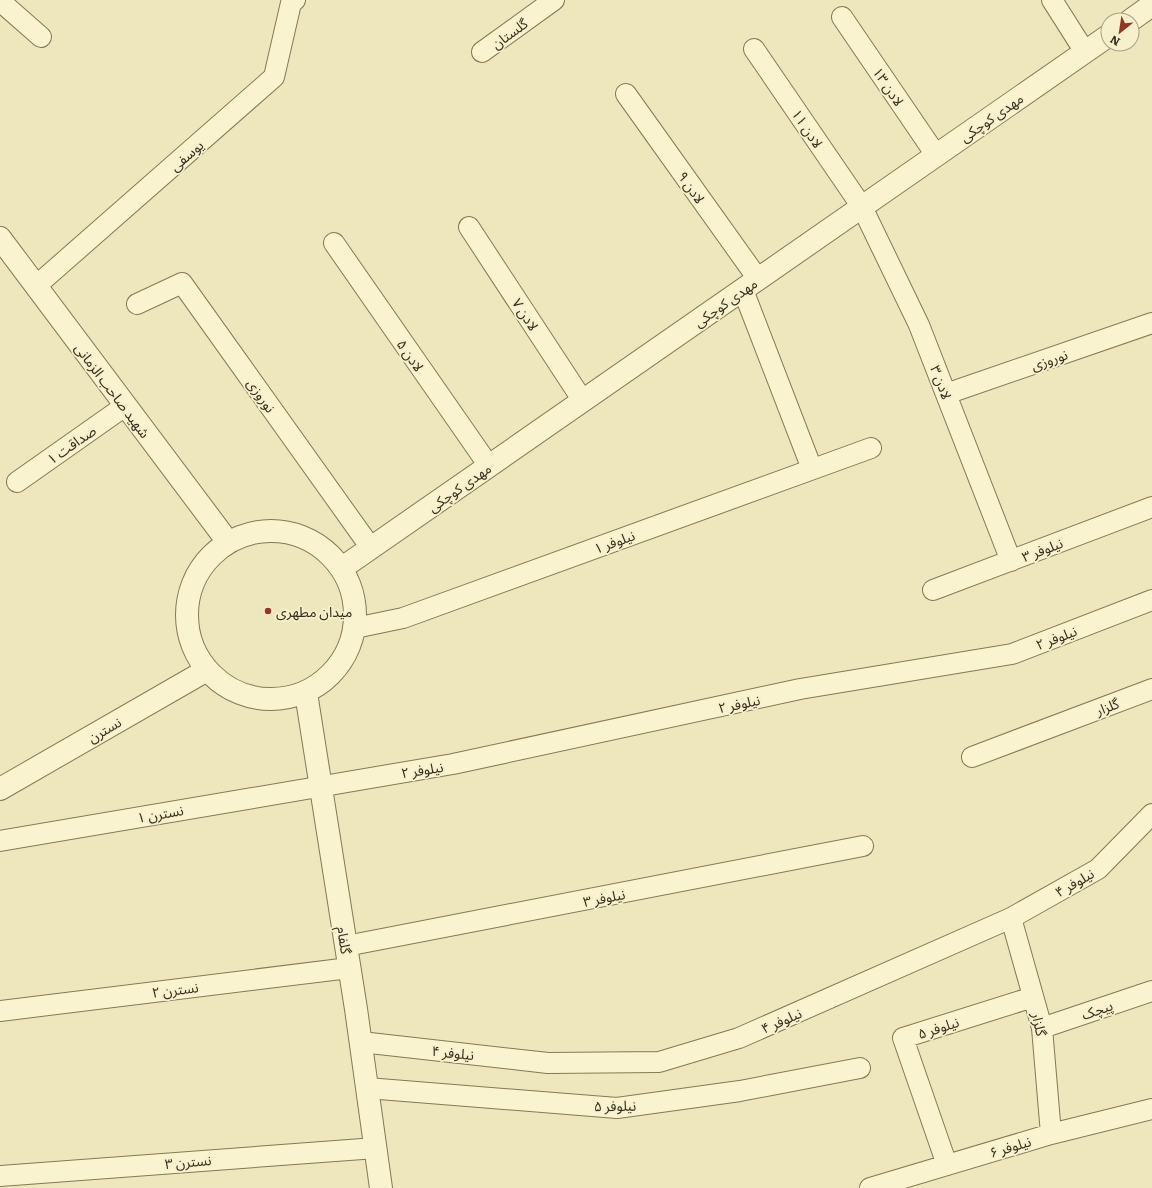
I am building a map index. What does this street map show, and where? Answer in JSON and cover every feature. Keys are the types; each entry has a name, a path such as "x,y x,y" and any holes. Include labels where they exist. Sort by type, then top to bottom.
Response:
{"street":[{"name":"یوسفی","path":"36,286 274,77 291,3 295,0"},
{"name":"گلستان","path":"482,52 554,0"},
{"path":"1052,0 1086,52"},
{"path":"0,1 40,37"},
{"path":"1140,14 1152,5"},
{"name":"لادن ۱۳","path":"842,17 936,156"},
{"name":"مهدی کوچکی","path":"342,568 1100,42"},
{"name":"لادن ۱۱","path":"754,49 862,207"},
{"name":"لادن ۹","path":"626,94 750,285 812,470"},
{"name":"لادن ۳","path":"862,207 919,325 1011,561"},
{"name":"لادن ۷","path":"469,227 583,401"},
{"name":"شهید صاحب الزمانی","path":"0,238 228,542"},
{"name":"لادن ۵","path":"334,243 489,466"},
{"name":"نوروزی","path":"137,304 182,283 371,548"},
{"name":"نوروزی","path":"946,394 1152,323"},
{"name":"صداقت ۱","path":"18,482 125,406"},
{"name":"نیلوفر ۱","path":"355,628 402,618 871,448"},
{"name":"نیلوفر ۳","path":"933,590 1152,507"},
{"path":"278,530 302,536 325,549 342,568 351,587 356,607 355,628 347,654 330,677 306,693 280,699 253,698 228,688 207,670 194,650 187,626 188,601 195,578 209,558 228,542 251,533 278,530"},
{"name":"نیلوفر ۲","path":"320,786 453,764 800,690 1012,654 1152,600"},
{"name":"نسترن","path":"0,789 207,670"},
{"name":"گلزار","path":"972,757 1152,689"},
{"name":"گلفام","path":"306,693 346,946 381,1188"},
{"name":"نسترن ۱","path":"0,841 320,786"},
{"name":"نیلوفر ۴","path":"360,1042 548,1063 659,1062 739,1038 1011,918 1098,869 1152,814"},
{"name":"نیلوفر ۳","path":"346,946 862,846"},
{"name":"گلزار","path":"1011,918 1042,1028 1051,1134"},
{"name":"نسترن ۲","path":"0,1011 349,968"},
{"name":"پیچک","path":"1042,1028 1152,991"},
{"name":"نیلوفر ۵","path":"946,1165 903,1038 1033,996"},
{"name":"نیلوفر ۵","path":"367,1088 616,1108 740,1091 860,1068"},
{"name":"نیلوفر ۶","path":"870,1188 1051,1134 1152,1108"},
{"name":"نسترن ۳","path":"0,1176 376,1148"}],"place":[{"name":"میدان مطهری","path":"268,611"}]}
